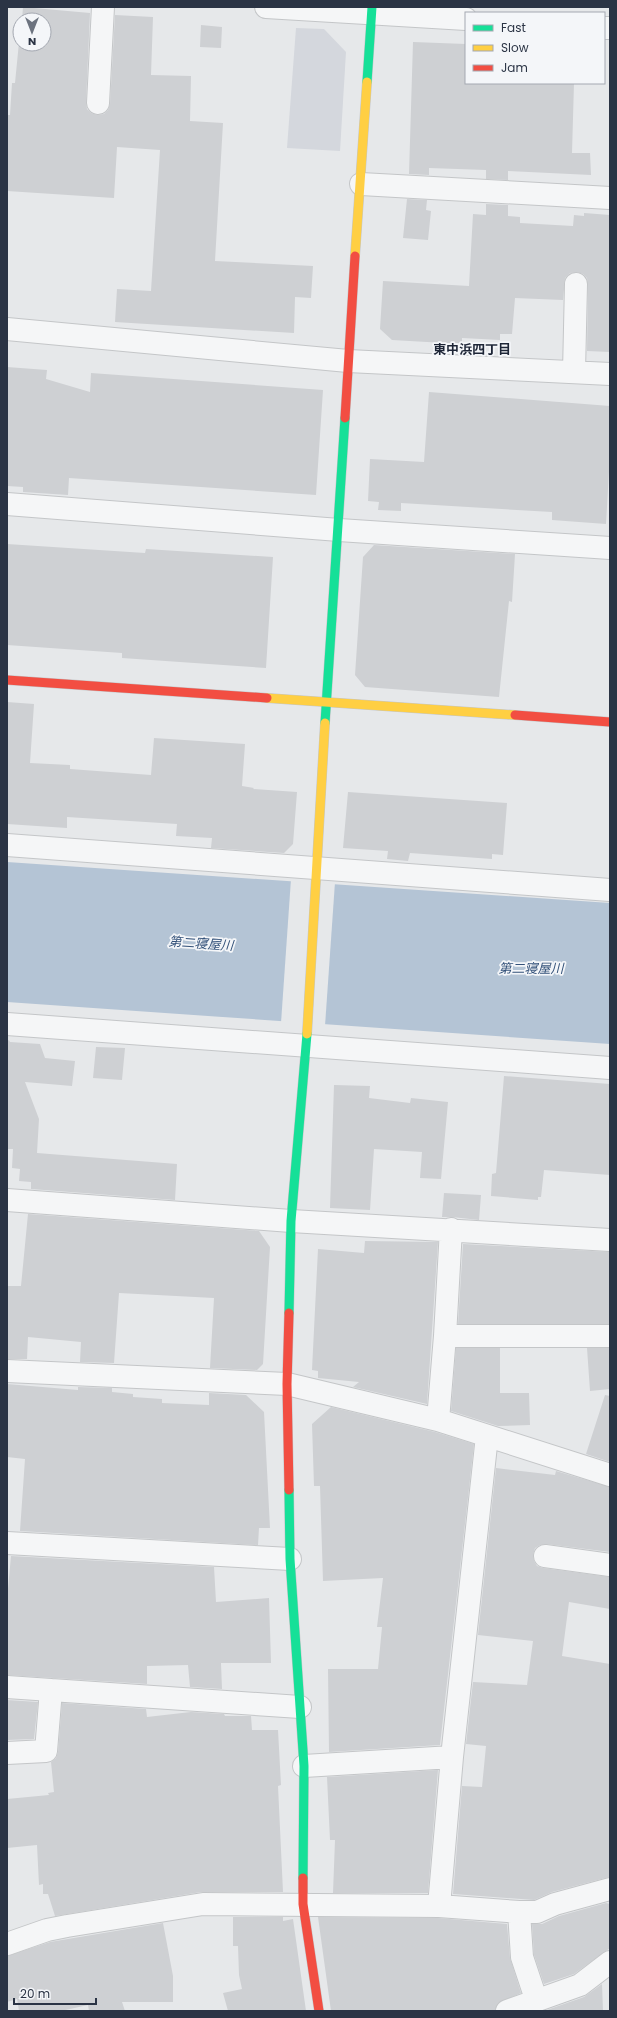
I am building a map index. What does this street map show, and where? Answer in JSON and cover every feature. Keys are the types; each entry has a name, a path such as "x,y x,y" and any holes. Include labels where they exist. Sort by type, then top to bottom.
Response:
{"street":[{"path":"98,103 103,7"},
{"path":"266,7 372,10 465,19"},
{"path":"319,2011 303,1904 304,1766 290,1560 287,1384 291,1221 308,1025 326,701 339,530 348,361 372,10"},
{"path":"361,184 610,198"},
{"path":"574,372 576,284"},
{"path":"7,329 348,361 610,374"},
{"path":"7,504 339,530 610,548"},
{"path":"7,680 326,701 610,722"},
{"path":"7,845 316,874 610,890"},
{"path":"7,1024 610,1068"},
{"path":"7,1200 291,1221 451,1229 610,1240"},
{"path":"438,1420 445,1336 451,1229"},
{"path":"445,1336 610,1336"},
{"path":"7,1371 287,1384 438,1420 610,1475"},
{"path":"439,1906 452,1757 487,1436"},
{"path":"7,1543 290,1560"},
{"path":"545,1556 610,1565"},
{"path":"7,1687 300,1707"},
{"path":"7,1753 46,1750 51,1690"},
{"path":"304,1766 452,1757"},
{"path":"7,1944 47,1930 203,1904 439,1906 537,1912 555,1904 610,1889"},
{"path":"519,1912 522,1957 536,1999"},
{"path":"507,2011 536,1999 580,1985 610,1962"},
{"path":"610,1962 610,1972"}],"shaded area":[{"path":"296,28 324,29 346,52 340,151 287,148"}],"water":[{"name":"第二寝屋川","path":"7,862 610,903 610,1044 7,1002"}],"pier":[{"path":"291,879 335,882 325,1026 281,1023"}],"building":[{"path":"23,7 90,13 86,102 87,109 91,113 97,115 104,114 108,110 110,104 115,15 153,17 151,75 191,76 190,121 223,123 215,261 313,266 311,298 295,297 294,333 115,322 117,289 151,291 160,150 117,147 114,198 7,191 7,115 10,115 12,83 15,83 18,52 52,52 52,12 23,12"},
{"path":"201,25 222,27 221,48 200,47"},
{"path":"413,42 465,44 465,84 574,84 572,153 590,153 591,175 508,171 508,180 486,179 486,170 429,168 429,175 409,174"},
{"path":"407,199 427,200 426,210 431,211 428,240 403,238"},
{"path":"486,204 508,205 508,216 520,217 520,223 573,226 574,215 584,216 584,213 610,215 610,352 587,351 588,284 587,278 583,274 577,272 570,273 565,278 563,300 515,298 512,334 500,334 500,340 462,338 462,344 392,340 380,329 383,281 469,286 473,214 486,215"},
{"path":"7,367 47,370 46,379 90,392 91,373 323,390 316,495 69,478 68,495 23,492 23,487 7,486"},
{"path":"429,392 610,406 610,454 606,524 552,520 552,512 401,503 401,511 378,510 379,502 368,501 370,459 424,462"},
{"path":"7,544 145,553 146,549 273,557 266,668 122,658 122,653 7,645"},
{"path":"374,545 515,554 512,602 509,601 499,697 365,687 355,675 363,557"},
{"path":"7,702 34,704 30,763 70,765 70,769 151,775 154,738 245,744 242,786 254,788 253,789 297,792 293,844 284,853 211,848 212,838 176,836 177,824 67,817 67,828 7,824"},
{"path":"348,792 507,803 503,855 492,854 492,859 410,853 408,861 387,859 388,851 343,848"},
{"path":"9,1040 10,1042 40,1044 45,1058 75,1061 72,1086 25,1082 39,1119 37,1153 177,1164 175,1200 31,1189 31,1182 19,1181 20,1169 12,1168 13,1149 7,1149 7,1041"},
{"path":"96,1047 125,1048 122,1080 93,1078"},
{"path":"504,1076 610,1084 610,1175 544,1170 541,1197 538,1197 538,1200 491,1196 492,1174 496,1173"},
{"path":"334,1085 370,1086 369,1098 410,1103 411,1098 448,1102 441,1179 420,1178 422,1152 374,1149 370,1210 330,1208"},
{"path":"444,1193 481,1195 479,1220 442,1217"},
{"path":"28,1214 259,1231 270,1247 263,1364 257,1370 210,1368 214,1298 119,1293 114,1363 80,1362 81,1342 28,1337 27,1359 7,1359 7,1286 21,1286"},
{"path":"365,1241 438,1242 427,1404 353,1387 359,1382 318,1378 318,1371 312,1370 318,1249 364,1253"},
{"path":"463,1244 610,1252 610,1324 458,1324"},
{"path":"456,1348 500,1348 500,1393 529,1393 530,1425 498,1426 451,1411"},
{"path":"587,1348 610,1348 610,1389 590,1391"},
{"path":"7,1384 78,1390 78,1387 112,1388 112,1392 133,1394 133,1397 162,1399 162,1403 209,1405 209,1393 246,1395 264,1412 270,1528 259,1528 258,1545 20,1531 25,1459 7,1457"},
{"path":"605,1395 610,1396 610,1462 586,1454"},
{"path":"331,1407 435,1432 474,1444 440,1745 329,1752 328,1669 378,1669 382,1627 377,1627 383,1578 323,1581 320,1486 314,1486 312,1424"},
{"path":"496,1468 555,1475 556,1471 610,1487 610,1552 546,1544 535,1548 533,1555 537,1566 543,1568 610,1577 610,1609 569,1602 562,1656 610,1664 609,1877 552,1892 534,1900 453,1894 462,1786 482,1787 486,1746 466,1744 473,1682 527,1685 533,1641 478,1635"},
{"path":"11,1556 214,1567 216,1602 269,1598 271,1663 221,1663 222,1689 190,1687 188,1665 147,1666 147,1684 7,1675 7,1600"},
{"path":"7,1700 38,1702 34,1739 7,1740"},
{"path":"62,1703 146,1709 147,1717 191,1712 224,1714 225,1716 251,1716 252,1730 278,1730 281,1785 278,1786 283,1892 201,1892 55,1916 48,1894 43,1894 43,1884 39,1885 37,1845 7,1848 7,1799 49,1795 48,1793 54,1792 51,1762 56,1758 58,1752"},
{"path":"438,1770 428,1893 333,1893 335,1840 330,1840 327,1777"},
{"path":"606,1903 610,1904 610,1948 574,1974 544,1984 534,1955 532,1924 542,1924 559,1916"},
{"path":"233,1917 283,1917 283,1921 293,1919 306,2011 228,2011 223,1993 242,1989 239,1975 238,1946 233,1946"},
{"path":"318,1917 438,1918 507,1924 510,1958 521,1993 498,2003 495,2011 331,2011"},
{"path":"163,1923 173,1976 173,2002 122,2002 125,2011 89,2011 88,2005 61,2011 19,2011 17,1999 7,2002 7,1956 50,1942"},
{"path":"602,1984 603,2011 544,2011 584,1997"}],"traffic: fast":[{"path":"367,82 372,7"},
{"path":"325,723 345,418"},
{"path":"289,1313 291,1221 307,1034"},
{"path":"289,1490 290,1559 304,1766 303,1878"}],"traffic: slow":[{"path":"355,256 367,82"},
{"path":"267,698 515,715"},
{"path":"307,1034 325,723"}],"traffic: jam":[{"path":"345,418 355,256"},
{"path":"7,680 267,698"},
{"path":"515,715 610,722"},
{"path":"289,1313 287,1384 289,1490"},
{"path":"303,1878 303,1904 319,2011"}],"district":[{"name":"東中浜四丁目","path":"472,349"}]}
